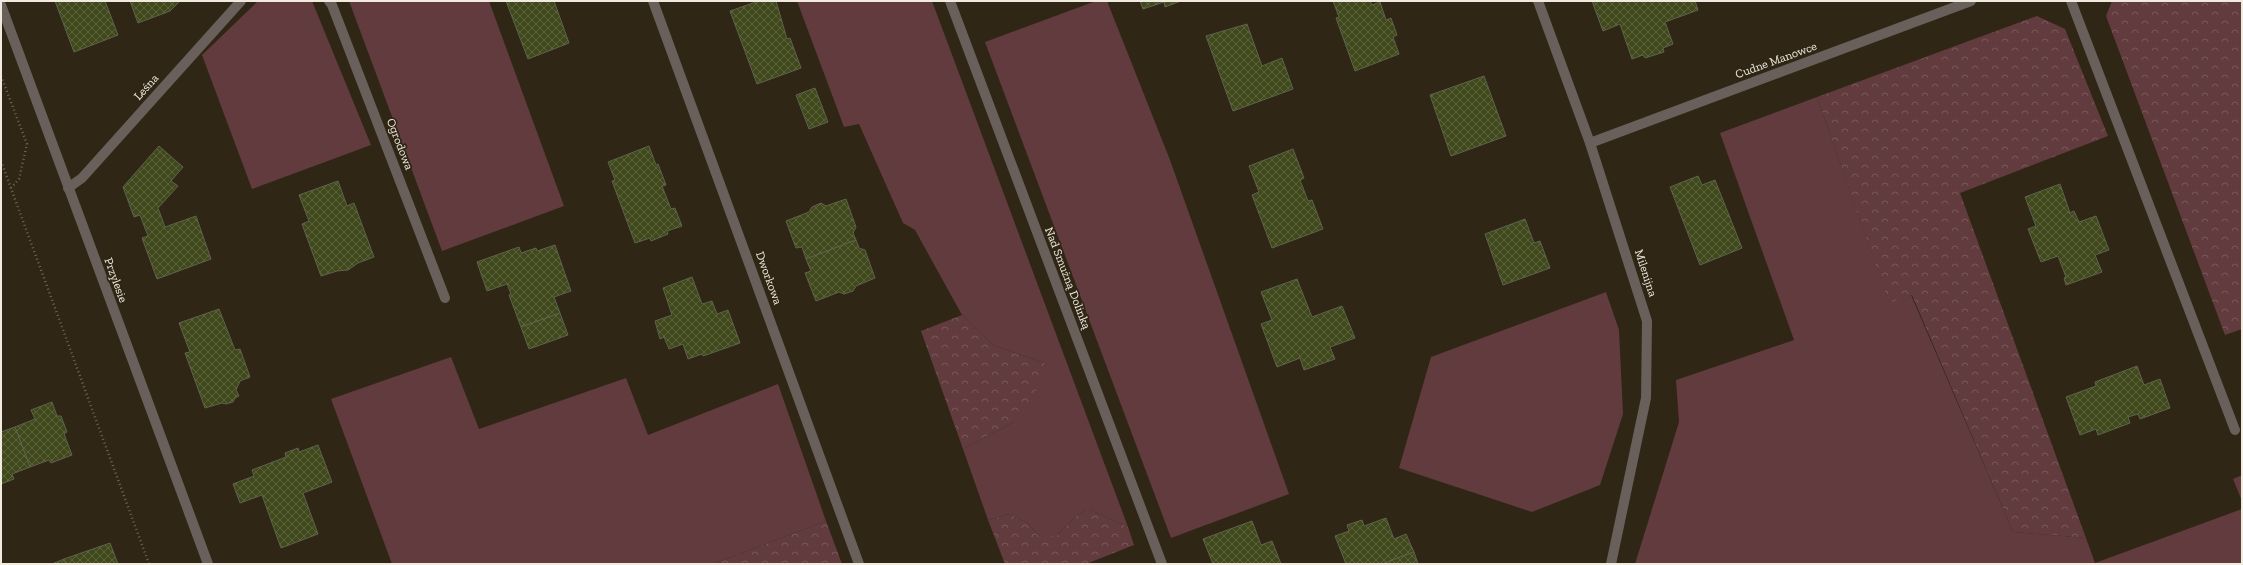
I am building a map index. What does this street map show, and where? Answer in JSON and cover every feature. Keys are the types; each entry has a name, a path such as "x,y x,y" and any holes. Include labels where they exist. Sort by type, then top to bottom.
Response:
{"street":[{"name":"Leśna","path":"68,188 82,178 241,1"},
{"name":"Ogrodowa","path":"329,1 444,298"},
{"name":"Dworkowa","path":"654,1 859,564"},
{"name":"Nad Smużną Dolinką","path":"950,1 1162,564"},
{"name":"Milenijna","path":"1538,1 1590,143 1647,321 1646,398 1611,564"},
{"name":"Cudne Manowce","path":"1590,143 1971,1"},
{"path":"2071,1 2235,430"},
{"name":"Przylesie","path":"1,5 208,564"}],"path":[{"path":"1,76 26,144 19,179 11,188"},
{"path":"1,161 149,564"}],"green space":[{"path":"258,1 312,1 371,145 252,189 202,55"},
{"path":"349,1 489,1 564,206 442,251"},
{"path":"797,1 932,1 1128,527 1088,509 1075,517 1056,536 1039,536 1028,523 1009,514 988,520 963,449 1014,422 1047,364 993,345 962,315 915,230 903,223 859,124 844,127"},
{"path":"1096,1 1107,1 1170,160 1289,494 1171,538 985,42"},
{"path":"2112,1 2242,1 2242,329 2225,335 2106,16"},
{"path":"2037,16 2065,29 2108,136 1960,193 2086,538 2013,532 1912,295 1889,303 1817,97"},
{"path":"1817,97 1889,302 1911,295 2013,532 2086,538 2095,563 2242,509 2242,564 1635,564 1679,422 1676,380 1794,340 1720,133"},
{"path":"1606,292 1619,330 1623,414 1600,485 1532,512 1399,468 1431,357"},
{"path":"962,315 993,345 1047,364 1031,403 1014,422 963,449 921,331"},
{"path":"451,357 479,429 626,378 648,435 778,384 826,521 713,564 392,564 331,399"},
{"path":"2242,475 2242,501 2233,479"},
{"path":"1088,509 1128,527 1134,545 1086,564 1005,564 988,520 1009,514 1028,523 1039,536 1056,536 1075,517"},
{"path":"826,521 842,564 713,564"}],"building":[{"path":"55,1 105,1 118,35 74,52"},
{"path":"130,1 180,1 170,11 138,23"},
{"path":"506,1 554,1 569,43 528,59"},
{"path":"759,1 776,1 787,39 790,38 801,68 757,84 730,11"},
{"path":"1140,1 1181,1 1165,7 1164,2 1143,9"},
{"path":"1333,1 1370,1 1372,5 1380,2 1386,20 1391,18 1397,35 1393,37 1399,54 1355,71 1336,18 1339,17"},
{"path":"1592,1 1695,1 1698,10 1665,22 1673,44 1663,48 1664,52 1645,58 1643,55 1632,59 1620,24 1603,31"},
{"path":"1247,24 1262,66 1282,58 1293,89 1233,111 1206,36"},
{"path":"1484,76 1506,136 1451,156 1430,95"},
{"path":"815,88 828,122 809,129 796,95"},
{"path":"159,146 183,167 171,181 178,186 158,208 165,227 196,216 211,259 157,279 142,238 148,236 140,215 134,217 123,187"},
{"path":"649,146 666,185 662,186 671,209 675,208 682,226 667,231 668,234 651,241 650,238 635,243 612,181 615,180 608,162"},
{"path":"1293,149 1304,178 1300,180 1308,201 1312,200 1323,229 1272,248 1252,195 1259,192 1249,166"},
{"path":"1698,176 1702,185 1715,180 1742,248 1700,265 1670,187"},
{"path":"338,181 347,206 354,203 374,257 358,263 348,270 337,271 321,276 302,224 309,221 299,195"},
{"path":"2060,184 2070,213 2074,211 2079,222 2096,216 2109,250 2095,255 2102,272 2066,285 2064,278 2066,277 2058,256 2041,262 2028,229 2036,226 2025,197"},
{"path":"846,199 856,227 853,233 856,240 806,259 802,247 796,248 786,221 809,212 812,207 821,203 826,206"},
{"path":"1525,219 1534,243 1540,241 1550,268 1503,285 1485,234"},
{"path":"856,240 859,248 865,250 875,278 856,286 853,291 844,294 839,292 816,301 805,273 811,271 806,259"},
{"path":"555,245 571,291 554,297 560,313 521,327 509,295 511,294 507,284 487,291 477,262 519,247 521,253 536,248 537,251"},
{"path":"692,277 702,304 712,301 717,314 728,310 740,343 703,356 702,354 688,359 683,344 669,349 664,337 660,339 655,321 672,315 663,288"},
{"path":"1297,279 1312,317 1342,306 1355,338 1330,347 1335,359 1304,370 1300,358 1277,367 1261,324 1272,320 1261,292"},
{"path":"219,309 235,350 240,349 250,377 240,381 236,390 239,396 235,398 233,402 226,404 222,403 205,408 185,353 190,352 179,323"},
{"path":"560,313 568,335 529,349 521,327"},
{"path":"2137,366 2144,385 2160,379 2170,408 2140,419 2138,414 2128,417 2130,423 2098,435 2096,429 2080,435 2066,397 2096,386 2095,382"},
{"path":"52,402 57,416 61,416 67,432 64,434 72,455 51,463 49,460 30,467 15,427 35,419 31,410"},
{"path":"15,427 30,467 12,474 14,479 1,484 1,432"},
{"path":"318,445 332,482 303,493 318,534 281,548 262,495 240,503 233,484 254,476 252,470 286,457 285,453 298,448 299,452"},
{"path":"1386,518 1394,539 1406,534 1414,552 1382,564 1346,564 1335,536 1349,531 1347,525 1362,520 1364,526"},
{"path":"1252,521 1261,545 1272,541 1281,564 1213,564 1203,539"},
{"path":"110,543 118,564 66,564 64,559"},
{"path":"1414,552 1418,564 1382,564 1400,557"},
{"path":"64,559 66,564 52,564"}]}
